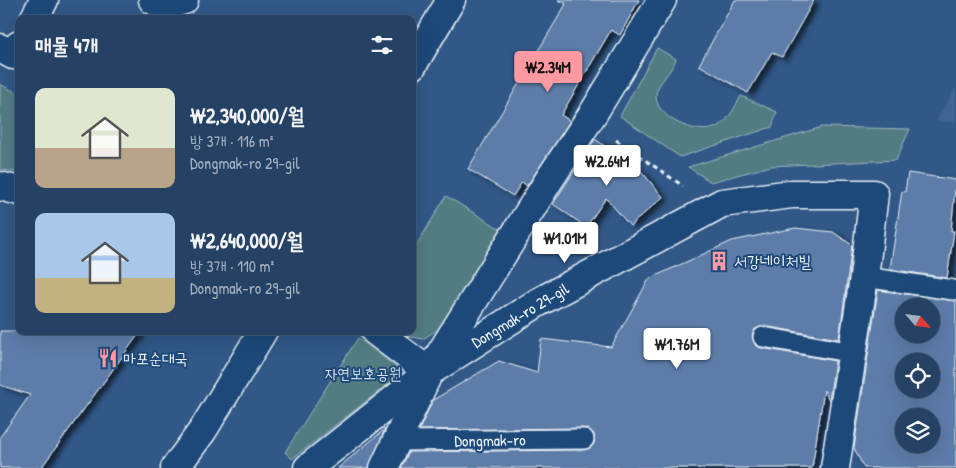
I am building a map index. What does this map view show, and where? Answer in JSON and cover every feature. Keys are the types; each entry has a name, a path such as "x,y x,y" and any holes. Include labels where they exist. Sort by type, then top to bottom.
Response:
{"street":[{"path":"36,15 44,0"},
{"path":"152,0 164,6 184,0"},
{"path":"416,59 451,0"},
{"name":"Dongmak-ro 29-gil","path":"428,372 588,121 662,0"},
{"path":"0,48 13,55 15,52"},
{"path":"0,186 15,190"},
{"name":"Dongmak-ro 29-gil","path":"308,468 428,372 537,303 722,203 792,194 874,194 864,277 835,468"},
{"path":"175,468 203,430 261,335"},
{"path":"380,335 428,372 384,468"}],"lane":[{"path":"864,277 953,290"},
{"path":"763,337 853,353"},
{"name":"Dongmak-ro","path":"396,441 584,439"}],"path":[{"path":"588,121 714,207"}],"shaded area":[{"path":"956,87 956,122 936,121"}],"green space":[{"path":"657,48 676,59 659,87 656,96 658,104 670,118 688,127 706,130 714,128 727,119 741,96 777,112 772,127 680,157 620,116"},
{"path":"0,84 15,92 15,172 0,169"},
{"path":"822,127 910,129 896,160 771,166 711,182 688,167"},
{"name":"자연보호공원","path":"446,196 502,230 440,328 423,339 406,335 416,335 416,246"},
{"name":"자연보호공원","path":"358,338 401,371 401,374 292,459 285,452"}],"building":[{"path":"558,0 639,0 620,35 611,30 561,115 570,121 527,186 522,182 513,196 468,169 566,4"},
{"path":"735,0 814,0 782,57 772,52 748,93 699,65"},
{"path":"595,139 642,172 663,197 630,226 606,198 586,227 553,204"},
{"path":"908,173 956,180 951,231 954,231 947,278 890,269 902,191 905,192"},
{"path":"795,228 833,232 852,245 839,339 764,326 755,329 752,336 755,345 761,348 835,361 829,400 824,390 812,468 401,468 409,452 584,450 590,448 594,444 594,434 584,428 419,430 433,400 499,361 537,373 541,339 611,347 649,279 732,241"},
{"path":"878,290 935,298 895,298 895,343 940,343 940,299 956,301 956,468 864,468 854,448"},
{"path":"0,331 15,331 15,335 138,335 41,468 0,468 0,437 30,395 0,385"},
{"path":"385,429 369,468 338,468"}],"place":[{"name":"서강네이처빌","path":"719,261"},
{"name":"마포순대국","path":"108,358"}]}
